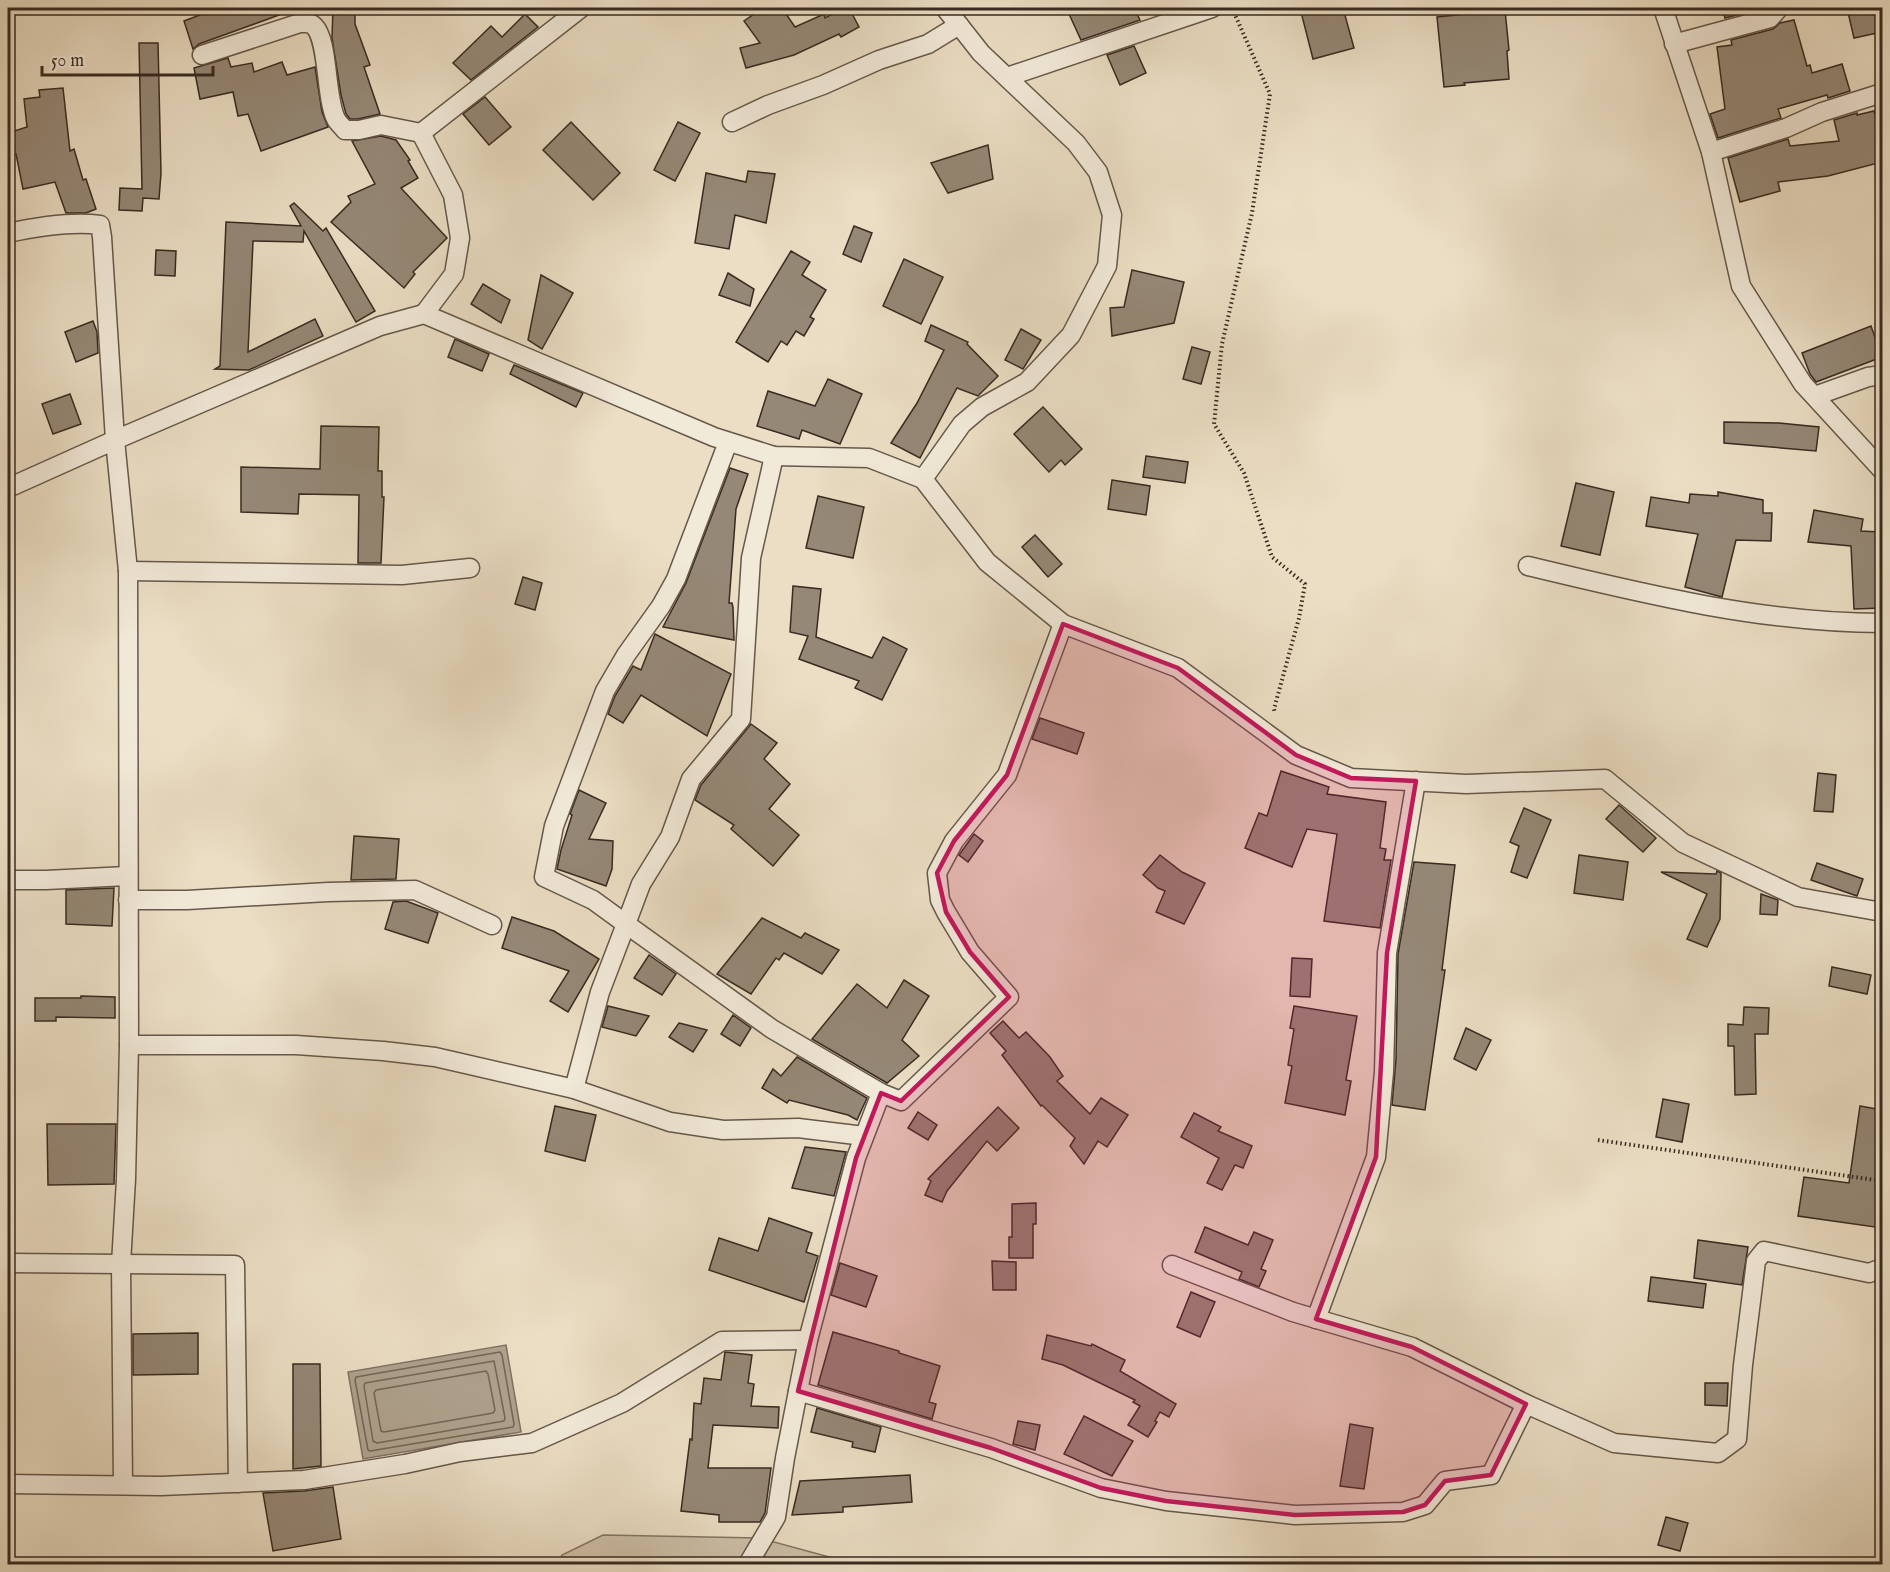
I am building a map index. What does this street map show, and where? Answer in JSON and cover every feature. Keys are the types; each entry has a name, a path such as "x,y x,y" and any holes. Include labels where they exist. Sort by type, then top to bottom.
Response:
{"street":[{"path":"202,55 300,23 309,23 316,27 323,48 328,86 336,119 345,130 359,130 381,125 421,133 581,8"},
{"path":"923,480 962,424 982,407 1027,382 1071,335 1107,266 1112,215 1098,172 1076,143 981,53 945,8"},
{"path":"1007,77 1212,8"},
{"path":"1663,8 1711,152 1741,286 1803,384 1882,470"},
{"path":"1674,44 1770,18 1779,8"},
{"path":"732,122 879,60 928,44 960,25"},
{"path":"1711,152 1882,93"},
{"path":"8,488 380,326 424,314 454,274 459,238 453,195 421,133"},
{"path":"8,233 27,229 89,224 100,225 102,237 115,440 128,571 129,1045 126,1179 121,1264 123,1485"},
{"path":"424,314 728,442 774,456 869,458 923,480 987,562 1063,624 1178,668 1296,755 1351,778 1466,784 1605,778 1683,843 1798,897 1882,912"},
{"path":"1815,396 1868,377 1882,375"},
{"path":"728,442 676,579 605,691 554,826 544,877 593,900 772,1029 881,1093 901,1101 1009,997 970,952 945,912 940,900 938,873 954,841 1007,775 1063,624"},
{"path":"574,1089 600,992 641,884 670,837 691,779 741,719 751,558 774,456"},
{"path":"1528,566 1633,592 1728,609 1835,623 1882,623"},
{"path":"128,571 402,575 471,568"},
{"path":"1316,1319 1376,1157 1384,1072 1387,953 1416,782"},
{"path":"8,880 128,876"},
{"path":"128,900 187,900 328,892 416,890 492,925"},
{"path":"129,1045 296,1045 435,1057 574,1089 670,1122 723,1130 798,1128 864,1136"},
{"path":"748,1564 776,1517 808,1340 856,1158 881,1093"},
{"path":"1172,1265 1293,1312 1412,1347 1526,1404 1614,1443 1718,1453 1737,1439 1743,1365 1756,1262 1764,1251 1869,1273 1882,1268"},
{"path":"8,1263 105,1262 235,1265 238,1483"},
{"path":"8,1484 123,1485 304,1480 405,1464 460,1452 532,1443 622,1403 722,1341 808,1340"},
{"path":"798,1391 991,1448 1101,1488 1166,1501 1296,1515 1403,1512 1425,1505 1445,1481 1491,1475 1526,1404"}],"path":[{"path":"1232,8 1270,94 1252,213 1222,344 1214,423 1244,473 1272,557 1305,584 1299,618 1274,709 1280,744"},
{"path":"1598,1140 1882,1181"}],"highlighted area":[{"path":"1063,624 1178,668 1296,755 1351,778 1416,781 1387,953 1376,1157 1316,1319 1412,1347 1526,1404 1491,1475 1445,1481 1425,1505 1403,1512 1295,1515 1166,1501 1101,1488 991,1448 798,1391 856,1158 881,1093 901,1101 1009,997 970,952 946,912 937,873 954,841 1007,775"}],"shaded area":[{"path":"603,1535 759,1538 855,1564 557,1564 562,1555"}],"water":[{"path":"506,1345 521,1432 363,1459 348,1372"}],"building":[{"path":"218,8 293,8 293,10 199,44 193,49 184,21"},
{"path":"333,8 355,8 355,24 370,65 364,67 380,114 350,119 346,114 332,38"},
{"path":"763,8 782,8 795,27 824,14 825,18 844,8 849,8 859,27 841,37 839,34 794,55 746,68 740,48 760,43 744,21"},
{"path":"1084,8 1134,8 1140,20 1081,40 1069,14"},
{"path":"1300,8 1343,8 1354,48 1313,59"},
{"path":"1722,8 1760,8 1760,9 1725,18"},
{"path":"1847,8 1879,8 1882,32 1854,38"},
{"path":"1505,10 1509,79 1444,87 1437,17"},
{"path":"525,14 538,27 471,80 453,63 491,26 502,37"},
{"path":"1794,20 1807,66 1810,65 1812,73 1842,64 1850,91 1778,109 1781,118 1718,138 1710,114 1725,109 1717,47 1732,45 1731,40 1773,29 1780,23"},
{"path":"139,43 158,43 161,173 159,199 143,198 142,211 119,210 120,188 142,189"},
{"path":"1134,46 1146,73 1120,85 1107,55"},
{"path":"228,58 231,67 252,63 254,72 282,62 287,75 315,67 322,112 328,127 261,151 248,114 238,116 233,92 200,99 194,68"},
{"path":"63,88 70,151 74,149 83,180 86,179 96,209 86,213 66,213 55,182 23,189 16,154 12,156 8,142 8,133 27,127 24,99 40,97 39,90"},
{"path":"485,97 511,127 489,145 463,114"},
{"path":"1874,111 1882,141 1882,162 1828,176 1778,182 1780,191 1740,202 1728,158 1788,139 1790,146 1839,141 1834,120"},
{"path":"571,122 620,173 593,200 543,150"},
{"path":"678,122 700,133 675,181 654,170"},
{"path":"381,136 396,140 410,160 408,161 418,178 401,188 447,238 413,272 415,274 404,288 331,222 351,202 348,196 375,184 352,141"},
{"path":"988,145 993,179 948,193 931,163"},
{"path":"748,171 775,174 766,223 735,215 729,249 695,243 706,173 746,182"},
{"path":"294,203 323,231 326,228 375,311 356,322 304,231 303,242 253,241 248,352 315,319 323,336 249,370 215,369 220,366 226,222 301,226 290,206"},
{"path":"854,226 872,233 861,262 843,254"},
{"path":"156,250 176,251 175,276 155,275"},
{"path":"791,251 810,262 802,275 826,290 810,317 814,319 804,336 796,331 787,345 781,341 768,362 736,342"},
{"path":"904,259 943,277 921,324 883,306"},
{"path":"1132,270 1184,282 1174,323 1112,336 1110,308 1124,307"},
{"path":"728,273 754,289 750,306 719,295"},
{"path":"541,275 573,293 542,349 528,340"},
{"path":"483,284 510,300 501,323 471,304"},
{"path":"93,321 97,332 98,353 76,362 65,332"},
{"path":"931,325 968,342 967,344 998,376 978,396 957,388 920,458 891,443 917,403 944,350 925,341"},
{"path":"1871,326 1882,357 1816,382 1810,374 1802,353"},
{"path":"1021,329 1041,340 1023,369 1005,360"},
{"path":"455,339 489,354 482,371 448,357"},
{"path":"1192,347 1210,352 1201,384 1183,379"},
{"path":"514,365 583,393 576,407 510,374"},
{"path":"828,379 862,394 840,444 802,430 799,439 757,426 768,391 815,406"},
{"path":"70,394 81,424 53,434 42,404"},
{"path":"1043,407 1082,449 1065,465 1061,460 1049,472 1014,434"},
{"path":"1724,422 1779,423 1819,427 1816,451 1724,443"},
{"path":"321,426 379,427 378,471 382,471 382,497 384,497 381,563 358,563 359,495 299,494 298,514 241,512 241,467 320,469"},
{"path":"1146,456 1188,462 1185,483 1143,477"},
{"path":"730,468 748,474 736,509 729,603 732,603 733,607 734,640 663,627 686,583"},
{"path":"1112,480 1150,486 1146,515 1108,509"},
{"path":"1576,483 1614,492 1600,555 1561,546"},
{"path":"1718,492 1763,500 1763,513 1772,513 1771,541 1736,540 1722,597 1685,587 1698,534 1646,526 1651,497 1689,503 1690,494 1718,496"},
{"path":"818,496 864,507 853,558 806,548"},
{"path":"1814,510 1863,519 1861,531 1880,532 1882,608 1854,609 1851,546 1808,542"},
{"path":"1035,535 1062,564 1048,577 1022,547"},
{"path":"523,577 542,583 535,610 515,604"},
{"path":"793,586 821,589 816,637 872,658 883,637 907,649 882,700 855,688 859,681 799,659 808,636 790,632"},
{"path":"655,634 731,674 707,736 641,695 623,723 608,714 615,696 633,666 641,670"},
{"path":"1040,718 1084,733 1077,754 1032,739"},
{"path":"751,724 777,743 764,759 790,784 769,809 799,835 773,866 731,829 734,825 695,800 701,785"},
{"path":"1281,771 1329,787 1327,794 1386,802 1380,848 1386,849 1384,860 1391,860 1380,928 1324,921 1337,834 1307,829 1292,867 1245,848 1259,813 1267,816"},
{"path":"1818,773 1836,775 1833,812 1814,811"},
{"path":"579,790 606,803 589,839 613,841 612,869 606,886 557,869 572,815 570,814"},
{"path":"1619,805 1656,838 1643,852 1606,819"},
{"path":"1524,808 1551,820 1527,878 1511,872 1519,846 1510,842"},
{"path":"974,834 983,841 968,862 959,855"},
{"path":"354,836 399,839 396,879 351,880"},
{"path":"1160,855 1182,872 1205,883 1184,924 1156,912 1165,891 1143,875"},
{"path":"1579,855 1628,862 1623,900 1574,893"},
{"path":"1414,862 1455,865 1442,970 1445,970 1425,1110 1392,1105 1396,1059 1398,954"},
{"path":"1817,863 1863,879 1857,896 1811,880"},
{"path":"1717,871 1721,873 1720,919 1707,947 1687,939 1707,894 1661,872 1716,874"},
{"path":"114,888 112,926 66,924 66,890"},
{"path":"1761,894 1778,900 1777,915 1760,914"},
{"path":"406,901 438,913 428,943 385,929 393,902"},
{"path":"512,917 554,931 599,959 568,1012 550,1001 569,971 502,948"},
{"path":"762,918 801,938 805,933 839,950 822,974 784,953 779,960 776,958 751,994 717,974"},
{"path":"649,955 676,974 662,995 634,978"},
{"path":"1292,958 1312,959 1310,997 1290,996"},
{"path":"1832,967 1871,975 1867,994 1829,986"},
{"path":"904,980 929,996 902,1040 919,1056 887,1083 812,1039 857,984 887,1008"},
{"path":"81,996 115,997 115,1018 56,1017 56,1021 35,1021 35,998 81,998"},
{"path":"608,1006 649,1016 636,1036 602,1027"},
{"path":"1294,1006 1357,1016 1346,1080 1351,1081 1345,1115 1285,1103 1292,1066 1288,1065 1294,1029 1290,1028"},
{"path":"1744,1007 1769,1008 1768,1034 1755,1034 1756,1094 1735,1095 1734,1046 1728,1046 1728,1024 1743,1025"},
{"path":"733,1015 751,1028 740,1046 721,1034"},
{"path":"1003,1021 1019,1038 1026,1032 1050,1057 1063,1076 1057,1081 1090,1114 1101,1098 1128,1115 1107,1147 1098,1141 1084,1164 1070,1146 1075,1138 1041,1106 1002,1055 1006,1051 990,1033"},
{"path":"679,1023 707,1030 693,1052 669,1037"},
{"path":"1466,1028 1491,1040 1476,1070 1454,1059"},
{"path":"797,1057 867,1098 857,1120 848,1115 789,1100 787,1103 762,1088 773,1069 781,1076"},
{"path":"1663,1099 1689,1104 1682,1142 1656,1137"},
{"path":"555,1106 596,1115 585,1161 545,1151"},
{"path":"1860,1106 1882,1110 1882,1228 1798,1216 1804,1177 1849,1183"},
{"path":"998,1107 1019,1128 997,1151 987,1141 947,1191 942,1202 925,1195 931,1181 928,1179"},
{"path":"918,1112 937,1125 928,1140 908,1128"},
{"path":"1194,1113 1221,1127 1218,1131 1252,1146 1243,1168 1235,1165 1222,1190 1207,1183 1219,1158 1181,1137"},
{"path":"47,1124 116,1124 114,1184 48,1185"},
{"path":"805,1147 846,1152 834,1196 792,1188"},
{"path":"1036,1203 1036,1224 1033,1224 1033,1258 1009,1258 1009,1237 1012,1237 1012,1204"},
{"path":"769,1218 812,1233 806,1252 818,1256 804,1302 709,1270 719,1238 758,1251"},
{"path":"1205,1227 1248,1245 1254,1232 1273,1240 1261,1269 1266,1271 1259,1287 1239,1279 1242,1272 1195,1252"},
{"path":"1698,1240 1748,1247 1742,1285 1694,1278"},
{"path":"992,1261 1016,1262 1016,1290 993,1290"},
{"path":"840,1263 877,1276 866,1307 831,1295"},
{"path":"1651,1277 1706,1284 1703,1308 1648,1301"},
{"path":"1191,1292 1215,1302 1200,1337 1177,1327"},
{"path":"833,1332 899,1351 899,1353 940,1366 929,1402 936,1404 932,1419 818,1385"},
{"path":"198,1333 198,1374 133,1375 133,1334"},
{"path":"1047,1335 1091,1346 1092,1344 1125,1360 1120,1371 1176,1404 1169,1417 1160,1412 1148,1437 1128,1425 1140,1406 1133,1402 1135,1400 1063,1365 1042,1359"},
{"path":"725,1352 752,1355 748,1383 754,1384 751,1406 779,1407 778,1428 713,1425 708,1468 771,1468 765,1513 760,1522 719,1522 719,1515 681,1511 690,1439 692,1440 694,1403 701,1404 704,1378 721,1380"},
{"path":"293,1364 320,1364 321,1466 293,1469"},
{"path":"1705,1383 1728,1383 1727,1406 1705,1405"},
{"path":"817,1408 881,1427 875,1452 852,1447 853,1442 811,1432"},
{"path":"1084,1416 1133,1441 1112,1476 1064,1454"},
{"path":"1018,1421 1040,1425 1035,1450 1013,1444"},
{"path":"1350,1424 1373,1428 1364,1489 1340,1486"},
{"path":"910,1475 912,1502 843,1507 843,1512 792,1515 800,1481"},
{"path":"333,1487 341,1539 273,1551 263,1493"},
{"path":"1666,1517 1688,1523 1680,1551 1658,1545"}]}
